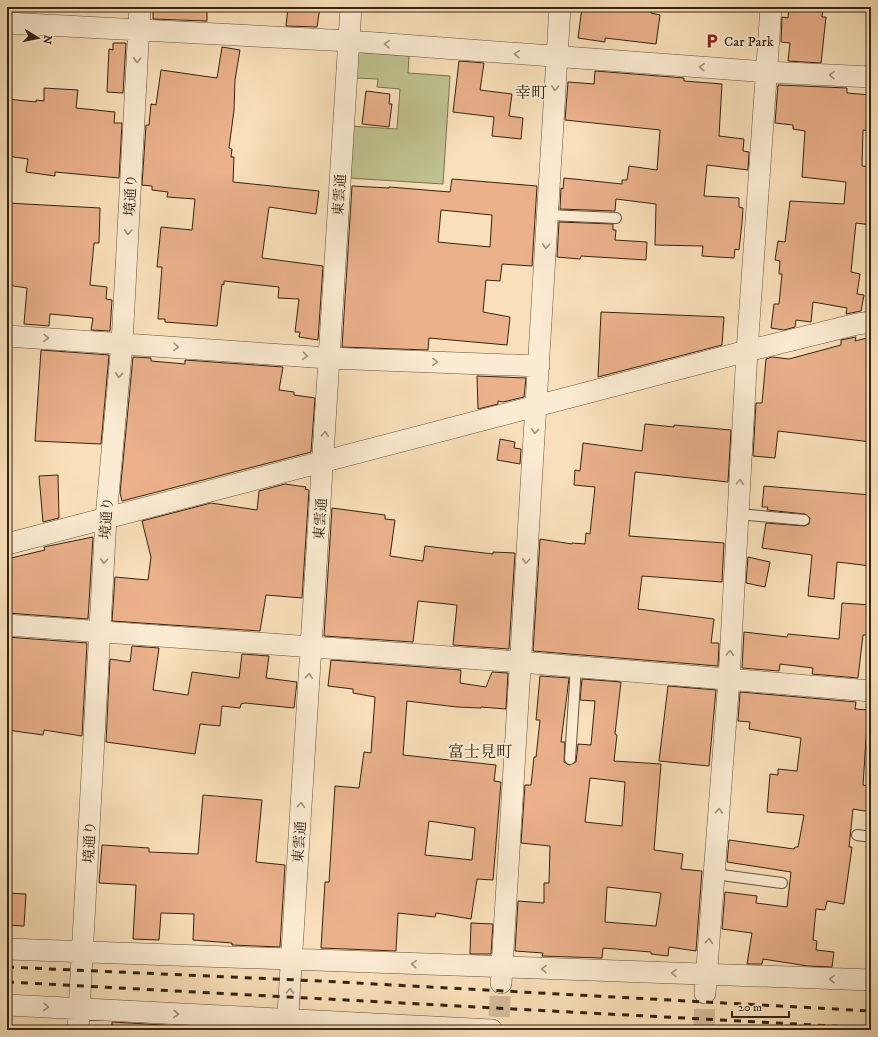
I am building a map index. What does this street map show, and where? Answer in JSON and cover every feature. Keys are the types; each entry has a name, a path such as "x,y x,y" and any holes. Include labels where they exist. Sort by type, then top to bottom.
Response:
{"street":[{"name":"境通り","path":"78,1030 106,518 122,343 140,7"},
{"name":"東雲通","path":"288,1025 323,463 328,358 351,7"},
{"path":"502,975 560,7"},
{"path":"706,984 728,679 747,351 771,7"},
{"path":"7,23 349,41 767,72 871,77"},
{"path":"7,544 323,463 747,351 871,322"},
{"path":"7,336 328,358 539,366"},
{"path":"7,625 520,662 871,691"},
{"path":"7,949 291,959 502,975 706,984 871,980"},
{"path":"7,1005 80,1008 288,1025 496,1026"}],"lane":[{"path":"548,215 616,218"},
{"path":"738,514 804,520"},
{"path":"570,759 576,667"},
{"path":"857,835 871,836"},
{"path":"714,874 782,883"}],"green space":[{"path":"356,52 409,56 408,73 450,76 443,184 348,178 351,126 397,129 400,89 377,87 378,79 354,78"}],"building":[{"path":"153,7 207,7 207,21 153,19"},
{"path":"288,7 320,7 317,27 286,26"},
{"path":"582,7 622,10 622,7 652,7 651,13 660,15 656,44 605,38 605,42 578,38"},
{"path":"789,7 823,7 822,17 826,17 821,63 788,61 790,43 781,42 782,17 788,18"},
{"path":"113,43 126,43 123,93 107,92 109,49 113,50"},
{"path":"222,47 240,50 235,80 234,110 229,148 232,149 231,157 234,157 233,182 319,191 316,214 269,207 262,258 323,266 318,340 299,337 300,332 295,332 299,299 278,298 279,287 224,281 224,285 222,284 217,326 165,322 165,319 158,319 162,267 157,267 161,227 192,230 195,199 167,197 168,192 152,190 152,186 142,185 146,125 149,125 151,104 156,105 161,70 217,78"},
{"path":"459,61 484,63 480,90 512,94 509,116 523,118 521,139 492,136 494,117 453,112"},
{"path":"595,71 684,78 684,81 722,84 719,136 744,139 743,151 749,152 748,170 707,165 704,196 739,198 739,207 743,208 742,223 739,250 735,249 734,258 702,256 703,246 655,245 656,204 616,199 615,211 560,209 561,188 563,189 564,178 622,184 622,180 627,180 629,166 657,170 660,130 565,120 568,82 594,84"},
{"path":"778,85 847,88 847,93 871,95 871,131 863,130 862,166 871,167 871,225 856,223 851,272 860,274 857,294 864,295 861,311 846,314 847,308 813,302 811,322 796,320 795,327 784,330 771,328 774,304 779,304 782,274 779,274 780,261 775,260 778,241 785,242 790,201 844,204 846,182 802,177 805,131 793,129 793,125 775,123"},
{"path":"44,88 78,90 76,108 115,112 114,123 122,123 119,178 55,172 55,176 26,172 28,159 7,156 7,99 36,102 36,100 44,101"},
{"path":"366,91 390,94 389,104 392,104 389,127 362,124"},
{"path":"452,179 537,186 532,266 502,264 500,281 486,280 483,312 510,317 507,345 429,338 428,350 342,347 352,186 389,187 450,192","holes":["441,210 492,215 490,247 438,242"]},
{"path":"7,203 100,208 99,243 94,243 90,285 107,287 106,299 112,300 110,331 91,330 93,318 50,314 49,326 24,324 27,288 7,285"},
{"path":"559,222 613,224 613,230 616,230 615,240 647,242 646,260 581,256 580,259 557,257"},
{"path":"601,312 724,317 722,345 598,377"},
{"path":"856,337 855,341 871,337 871,442 778,431 775,458 753,456 756,403 762,403 766,359 772,357 789,359 841,345 841,340"},
{"path":"41,350 109,355 101,444 35,441"},
{"path":"133,357 151,358 151,361 185,364 185,360 283,367 279,390 294,392 294,395 315,398 311,452 122,501 120,493"},
{"path":"477,376 526,378 524,397 503,402 498,401 498,404 478,409"},
{"path":"645,424 731,430 728,482 635,472 629,536 724,543 722,582 642,576 638,609 714,619 711,643 719,643 718,666 533,651 540,539 572,544 585,544 586,533 590,534 595,487 574,485 575,470 580,471 583,443 642,451"},
{"path":"500,439 515,442 514,448 521,449 520,464 497,460"},
{"path":"58,475 59,518 43,522 39,476"},
{"path":"285,484 306,487 305,489 309,490 302,598 266,595 260,631 112,621 115,577 148,580 151,557 142,521 211,503 257,510 259,491"},
{"path":"764,486 871,495 871,566 837,562 834,599 808,596 812,555 762,548 766,523 804,526 809,524 810,518 805,514 767,510 768,507 762,507"},
{"path":"332,508 385,515 385,519 395,520 390,556 423,561 425,546 493,554 493,552 515,553 509,649 453,645 457,605 418,601 413,642 324,636"},
{"path":"93,537 88,619 7,613 7,559 45,550 44,547"},
{"path":"748,557 770,562 765,587 746,583"},
{"path":"842,603 871,605 871,635 863,635 858,678 812,674 813,668 780,664 779,671 742,668 744,632 787,637 788,634 839,639"},
{"path":"7,637 87,643 82,736 44,730 43,735 7,730"},
{"path":"132,646 159,648 153,690 188,695 192,672 239,678 242,654 269,656 266,678 297,682 294,708 245,703 241,704 240,708 222,706 220,726 200,724 195,754 106,742 110,659 130,662"},
{"path":"331,660 461,670 460,683 486,687 492,672 508,673 506,709 457,707 407,701 403,755 496,765 494,781 501,782 493,880 477,879 471,919 436,913 435,917 398,913 396,951 321,948 325,882 329,882 335,786 359,788 364,752 371,753 375,697 353,693 353,689 328,686","holes":["429,821 475,828 472,860 425,855"]},
{"path":"540,676 569,678 561,742 565,742 564,762 569,765 576,762 578,744 591,745 595,701 580,700 582,679 621,682 615,734 617,735 614,761 661,764 654,850 683,854 681,869 702,871 696,951 669,947 668,956 651,954 651,952 603,948 602,958 542,956 543,953 515,951 518,901 544,903 544,883 549,883 550,846 521,843 525,785 531,785 534,757 536,757 540,720 536,720","holes":["590,778 625,782 622,826 585,822","607,887 661,893 656,926 605,922"]},
{"path":"668,686 716,690 709,766 659,761"},
{"path":"740,692 856,702 855,709 868,710 863,785 871,787 871,812 853,809 849,847 852,847 844,904 827,901 825,910 816,909 813,940 817,941 816,950 834,952 832,967 808,966 763,959 762,964 747,964 752,933 722,929 725,892 757,896 756,903 787,907 791,872 727,862 729,840 794,849 795,847 798,847 804,815 767,812 770,774 778,775 778,769 797,771 801,738 749,729 750,722 738,721"},
{"path":"203,795 262,800 256,862 285,865 280,947 232,945 232,943 193,940 194,914 161,913 159,940 133,939 136,885 99,883 102,845 149,848 149,852 198,854"},
{"path":"7,893 26,894 24,926 7,925"},
{"path":"471,923 493,924 491,954 470,954"},
{"path":"112,1022 180,1026 180,1030 112,1030"}],"tunnel":[{"path":"499,1017 501,983"},
{"path":"704,1030 705,993"}],"railway":[{"path":"7,967 320,981 871,1011"},
{"path":"7,982 871,1028"}],"place":[{"name":"Car Park","path":"712,41"}],"district":[{"name":"幸町","path":"531,92"},
{"name":"富士見町","path":"480,751"}]}
